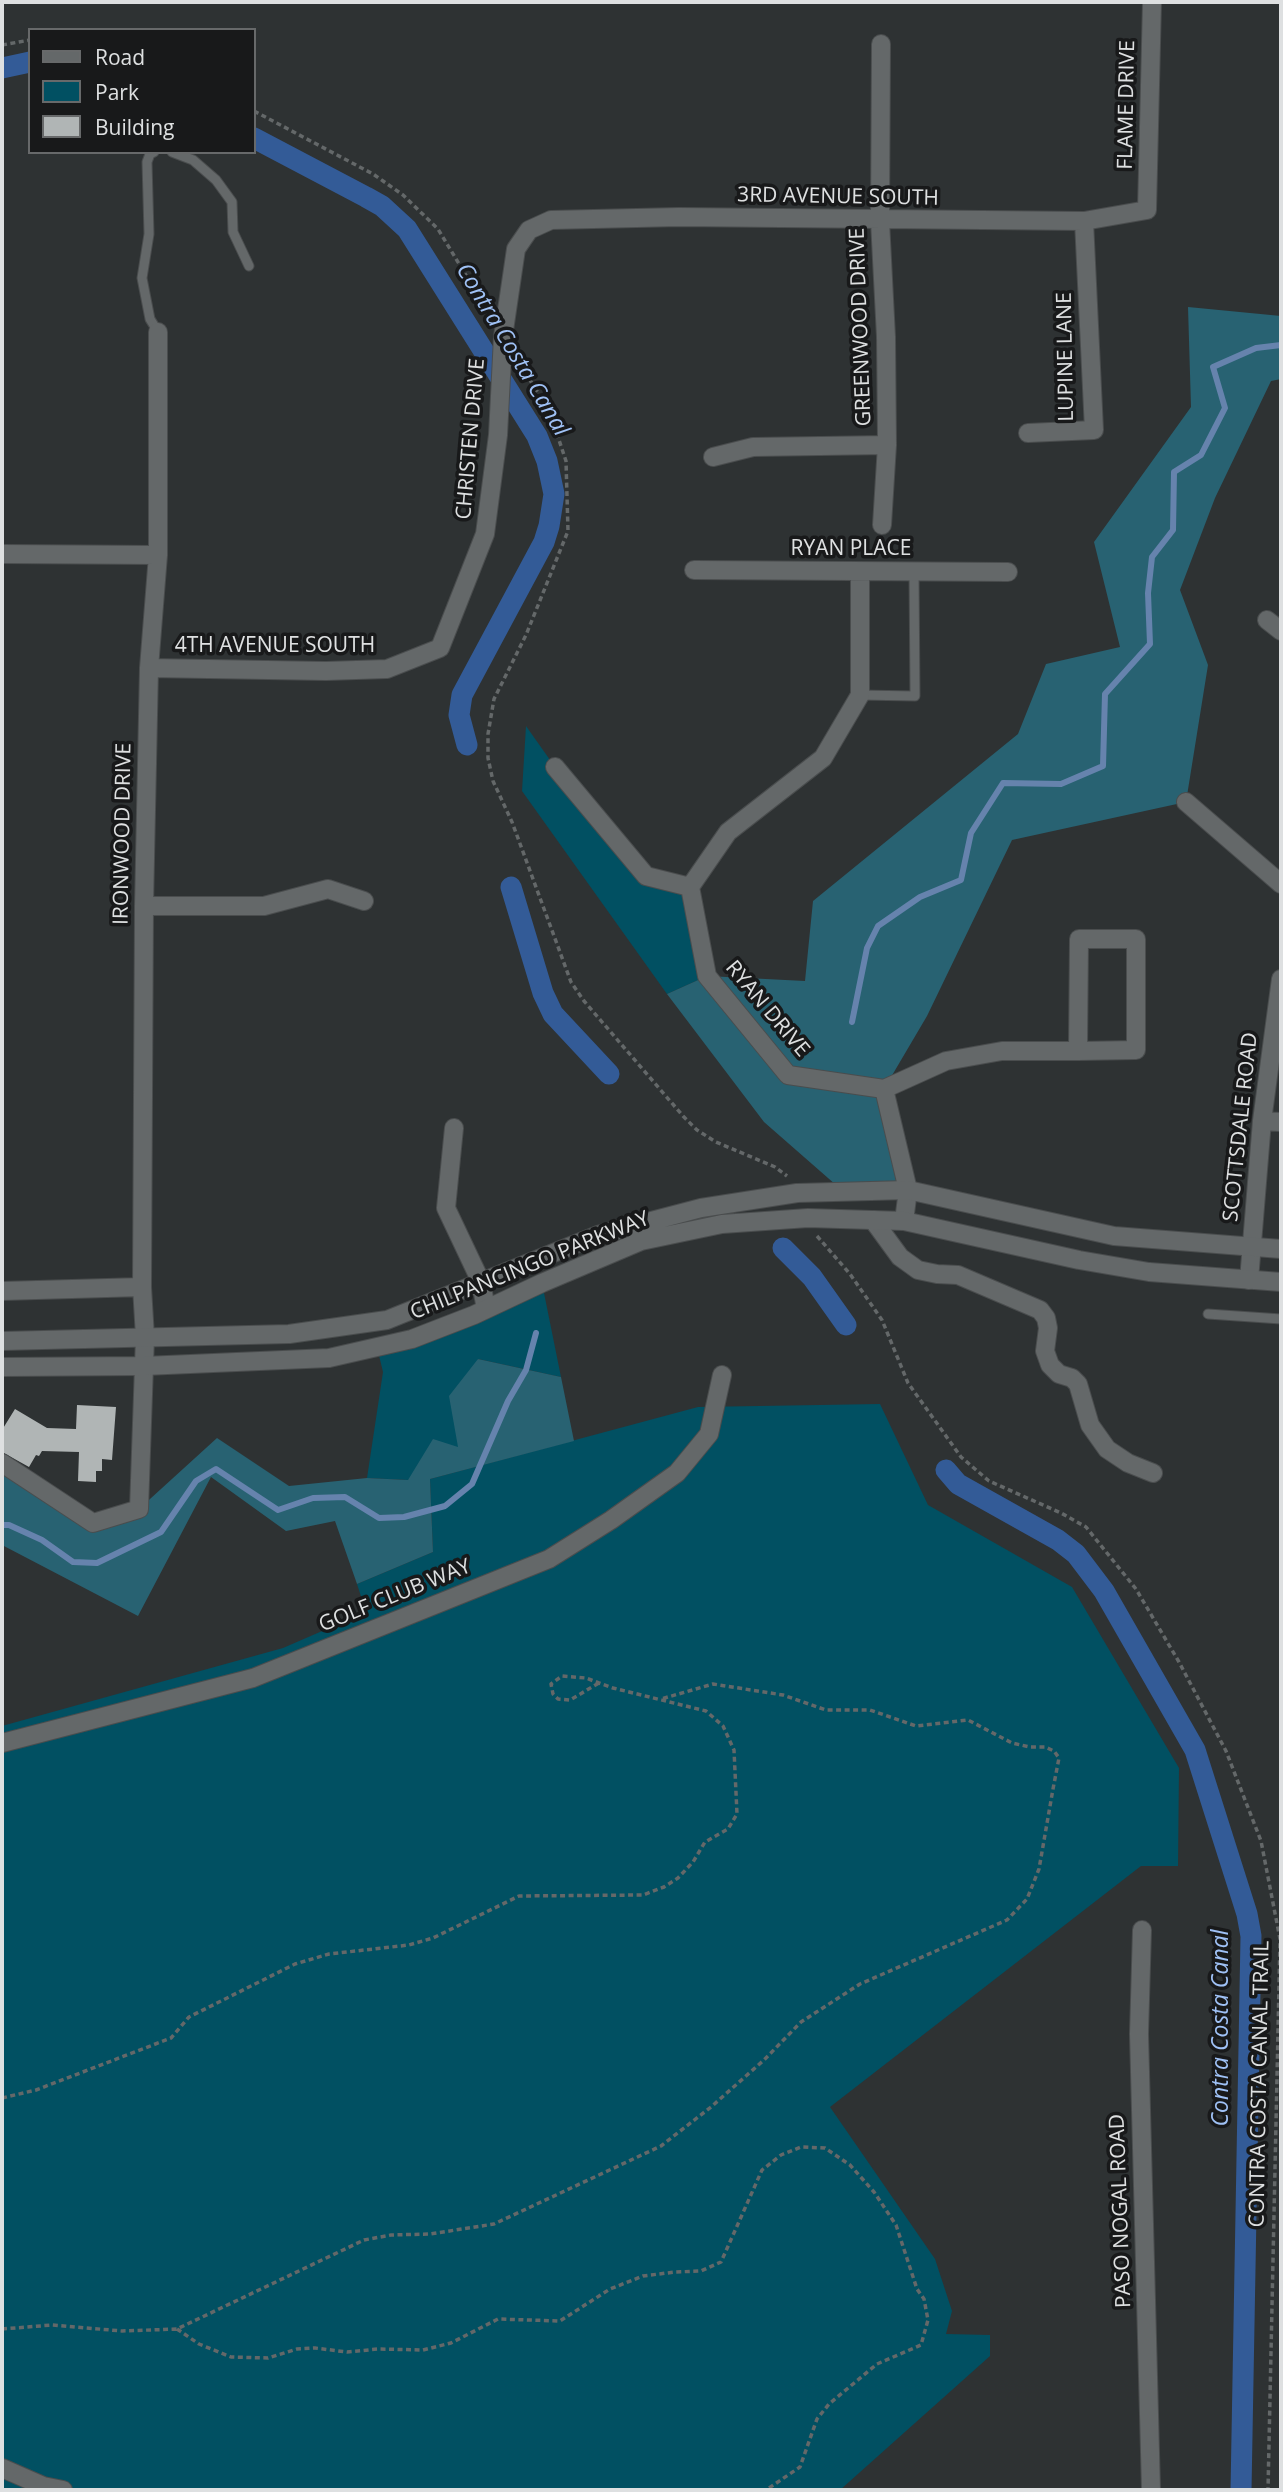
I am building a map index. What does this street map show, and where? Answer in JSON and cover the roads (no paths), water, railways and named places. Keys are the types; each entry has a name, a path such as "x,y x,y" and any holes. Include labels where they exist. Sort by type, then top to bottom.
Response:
{"street":[{"name":"FLAME DRIVE","path":"1147,210 1152,2"},
{"name":"GREENWOOD DRIVE","path":"881,44 880,221 886,337 887,445 882,525"},
{"name":"3RD AVENUE SOUTH","path":"529,230 551,220 679,217 1084,222 1147,210"},
{"name":"LUPINE LANE","path":"1028,433 1094,430 1084,222"},
{"name":"CHRISTEN DRIVE","path":"440,648 485,534 499,435 503,337 516,249 529,230"},
{"name":"IRONWOOD DRIVE","path":"2,1463 93,1523 139,1509 145,1337 142,1287 144,906 149,668 158,555 158,332"},
{"path":"713,457 753,447 887,445"},
{"path":"2,554 158,555"},
{"name":"RYAN PLACE","path":"694,570 1008,572"},
{"path":"555,767 646,876 690,887 728,832 823,758 860,695 860,572"},
{"name":"4TH AVENUE SOUTH","path":"149,668 326,671 387,669 440,648"},
{"path":"1186,802 1281,884"},
{"name":"RYAN DRIVE","path":"690,887 707,976 788,1075 884,1089"},
{"path":"144,906 264,906 328,889 364,901"},
{"path":"904,1222 908,1190 884,1089 946,1061 1002,1051 1078,1051 1136,1050 1136,939 1079,939 1078,1051"},
{"name":"SCOTTSDALE ROAD","path":"1249,1280 1262,1121 1281,979"},
{"path":"1262,1121 1281,1122"},
{"path":"454,1128 446,1208 481,1282 486,1309"},
{"name":"CHILPANCINGO PARKWAY","path":"2,1341 289,1334 387,1320 598,1235 701,1208 797,1193 908,1190 1114,1236 1281,1249"},
{"name":"CHILPANCINGO PARKWAY","path":"2,1367 144,1366 329,1358 412,1339 641,1241 722,1224 808,1218 904,1222 1079,1260 1149,1272 1281,1282"},
{"path":"873,1220 900,1257 918,1270 937,1275 958,1275 1040,1310 1046,1318 1048,1328 1045,1351 1050,1364 1059,1374 1072,1378 1077,1384 1090,1425 1107,1449 1128,1464 1153,1473"},
{"path":"2,1291 142,1287"},
{"name":"GOLF CLUB WAY","path":"2,1743 253,1678 549,1559 611,1520 677,1473 709,1434 722,1376"},
{"name":"PASO NOGAL ROAD","path":"1142,1930 1139,2034 1151,2490"},
{"path":"2,2468 43,2486 63,2490"}],"lane":[{"path":"150,154 147,162 149,234 142,278 150,319 158,332"},
{"path":"177,154 193,160 216,180 232,202 233,232 249,266"},
{"path":"860,695 915,696 914,572"},
{"path":"1208,1314 1281,1319"}],"waterway":[{"name":"Contra Costa Canal","path":"2,68 28,62"},
{"name":"Contra Costa Canal","path":"256,139 382,206 407,229 537,436 547,461 554,494 549,526 544,542 462,695 459,715 467,745"},
{"path":"852,1022 867,948 878,926 920,897 961,880 971,833 1003,783 1061,784 1103,766 1105,694 1150,644 1148,593 1152,557 1173,530 1174,472 1201,455 1225,408 1213,367 1256,348 1281,345"},
{"name":"Contra Costa Canal","path":"511,887 543,993 553,1014 609,1074"},
{"name":"Contra Costa Canal","path":"783,1248 812,1277 846,1325"},
{"path":"2,1525 9,1525 42,1540 73,1562 97,1563 161,1532 196,1481 216,1469 278,1510 313,1498 345,1497 379,1518 404,1517 445,1506 472,1484 508,1401 526,1370 536,1333"},
{"name":"Contra Costa Canal","path":"946,1470 958,1484 1058,1540 1076,1554 1104,1591 1195,1750 1247,1914 1251,1936 1241,2490"}]}
